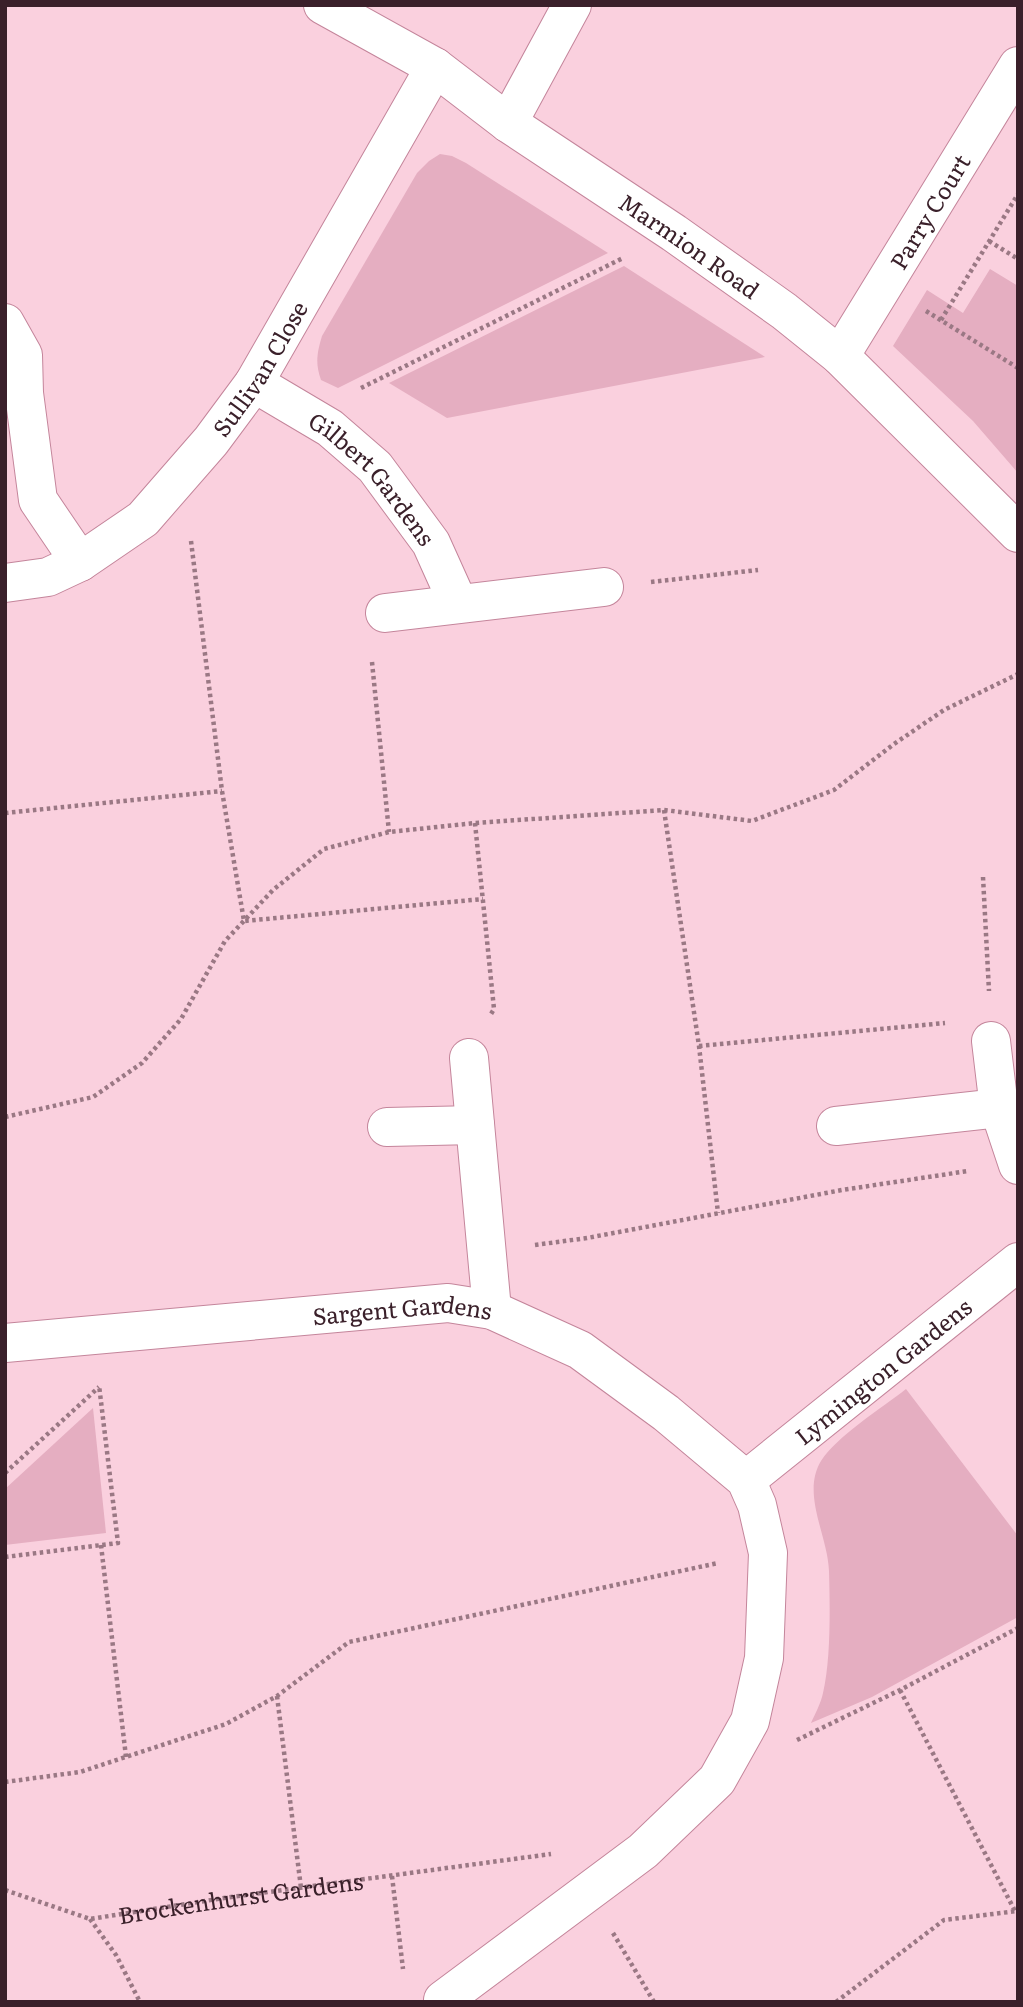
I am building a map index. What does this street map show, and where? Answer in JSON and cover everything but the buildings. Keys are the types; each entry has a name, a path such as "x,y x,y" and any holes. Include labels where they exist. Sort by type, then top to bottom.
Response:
{"street":[{"name":"Marmion Road","path":"323,5 435,67 509,122 784,311 840,356 1018,533"},
{"path":"509,122 572,5"},
{"name":"Parry Court","path":"840,356 1018,66"},
{"name":"Sullivan Close","path":"5,583 48,578 80,562 143,519 211,441 254,383 435,67"},
{"path":"5,323 23,355 24,393 38,500 80,562"},
{"name":"Gilbert Gardens","path":"254,383 330,428 375,467 430,543 458,603"},
{"path":"385,613 604,587"},
{"path":"991,1041 999,1108 1017,1164"},
{"path":"469,1058 492,1310"},
{"path":"836,1126 999,1108"},
{"path":"387,1128 475,1125"},
{"name":"Lymington Gardens","path":"747,1480 1018,1262"},
{"name":"Sargent Gardens","path":"5,1343 448,1303 492,1310 580,1350 666,1413 747,1480"},
{"path":"443,2000 643,1851 718,1780 750,1721 764,1658 768,1553 757,1505 747,1480"}],"path":[{"path":"941,320 1018,194"},
{"path":"308,415 674,233"},
{"path":"989,241 1018,259"},
{"path":"884,284 1018,368"},
{"path":"183,474 222,791 244,921"},
{"path":"604,587 758,570"},
{"path":"385,613 372,657 390,832"},
{"path":"5,1116 93,1097 142,1063 181,1019 225,941 273,890 324,849 390,832 664,810 752,821 834,790 943,710 1018,674"},
{"path":"5,813 222,791"},
{"path":"664,810 699,1046 718,1213"},
{"path":"469,1058 494,1009 475,824"},
{"path":"983,877 990,997"},
{"path":"244,921 483,899"},
{"path":"699,1046 933,1024"},
{"path":"486,1251 587,1238 842,1190 1017,1164"},
{"path":"5,1557 118,1543 94,1335"},
{"path":"5,1473 99,1386"},
{"path":"101,1545 127,1757"},
{"path":"5,1782 80,1772 226,1724 277,1696 349,1642 768,1553"},
{"path":"733,1752 792,1743 1018,1628"},
{"path":"836,2002 944,1920 1016,1911 900,1690"},
{"path":"277,1696 301,1888"},
{"name":"Brockenhurst Gardens","path":"5,1890 90,1919 559,1853"},
{"name":"Brockenhurst Gardens","path":"392,1876 404,1976"},
{"path":"589,1892 654,2002"},
{"name":"Brockenhurst Gardens","path":"90,1919 116,1955 140,2002"}],"shaded area":[{"path":"440,154 466,163 608,253 338,388 321,380 317,358 322,336 417,173"},
{"path":"624,266 765,357 447,418 389,383"},
{"path":"990,269 1018,286 1018,473 973,421 893,346 927,290 963,313"},
{"path":"906,1389 1018,1536 1018,1617 872,1697 811,1723 823,1693 829,1633 828,1558 814,1501 816,1474 821,1461 838,1442"},
{"path":"93,1408 106,1533 5,1545 5,1489"}]}
